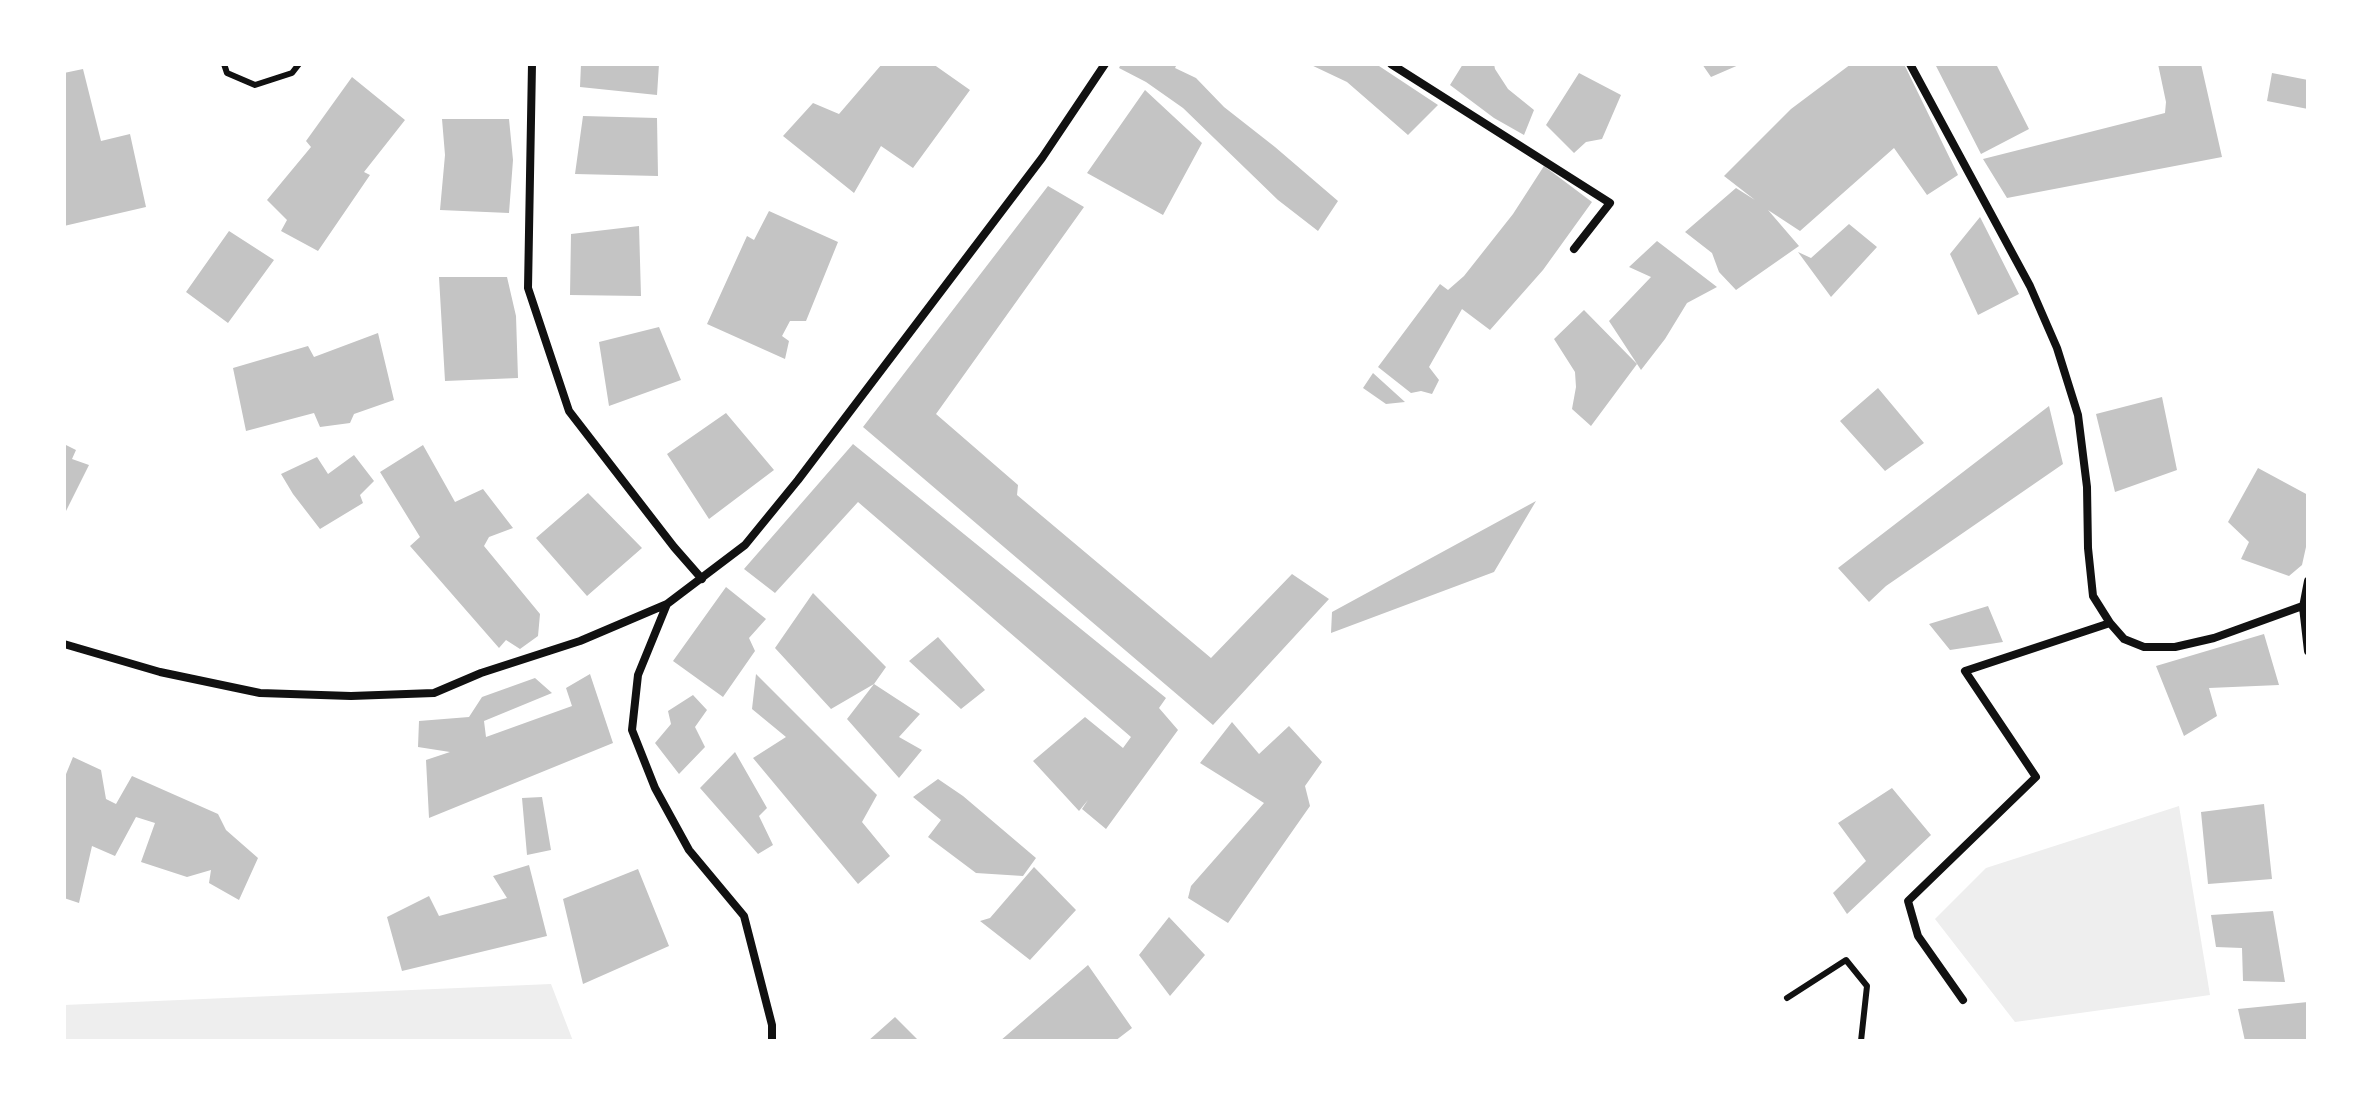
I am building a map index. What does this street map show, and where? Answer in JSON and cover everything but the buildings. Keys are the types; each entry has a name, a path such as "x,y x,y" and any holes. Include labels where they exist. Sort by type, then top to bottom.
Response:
{"street":[{"path":"532,64 528,288 569,411 702,579"},
{"path":"64,644 160,672 260,693 351,696 434,693 481,673 580,641 667,604 745,545 798,480 1042,158 1105,64"},
{"path":"1391,64 1610,203 1574,249"},
{"path":"1910,64 2023,274 2057,348 2078,415 2087,487 2093,596 2110,623 2124,639 2144,647 2175,647 2214,638 2305,606"},
{"path":"2308,581 2305,606 2308,651"},
{"path":"667,604 638,675 632,730 655,788 689,850 744,916 772,1025 772,1041"},
{"path":"1963,1000 1918,936 1908,901 2036,777 1965,671 2110,623"}],"lane":[{"path":"224,64 227,73 255,85 292,73 299,64"},
{"path":"1787,998 1846,960 1867,986 1861,1041"}],"shaded area":[{"path":"2179,806 2210,995 2015,1022 1935,919 1986,868"},
{"path":"551,984 573,1041 64,1041 64,1005"}]}
